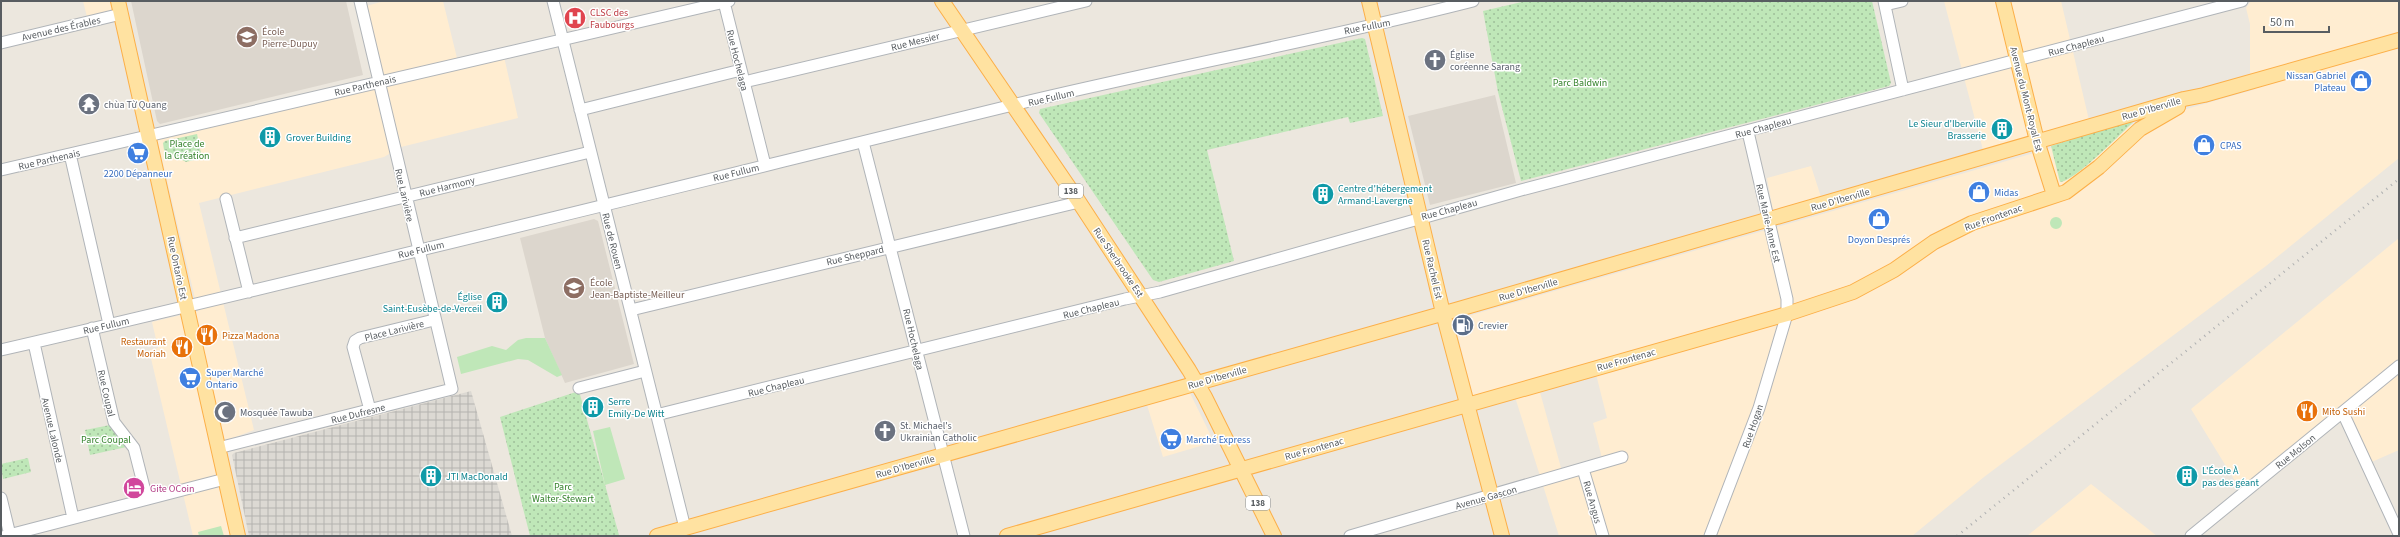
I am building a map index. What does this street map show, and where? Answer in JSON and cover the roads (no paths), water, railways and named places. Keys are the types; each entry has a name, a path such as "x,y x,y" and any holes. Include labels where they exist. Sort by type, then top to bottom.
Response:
{"main road":[{"name":"Rue Sherbrooke Est","path":"942,1 1142,296 1197,383 1274,536"},
{"name":"Rue Rachel Est","path":"1369,1 1443,313 1502,536"},
{"name":"Avenue du Mont-Royal Est","path":"2003,1 2036,141 2054,196"},
{"name":"Rue Ontario Est","path":"120,8 238,536"},
{"name":"Rue D'Iberville","path":"657,536 1769,220 2036,141 2399,40"},
{"name":"Rue Frontenac","path":"1007,536 1787,314 1853,292 1894,270 1934,242 1972,223 2066,192 2084,180 2140,129 2154,119 2204,95"}],"street":[{"name":"Rue Larivière","path":"360,1 434,320 452,389"},
{"name":"Rue de Rouen","path":"553,1 685,528"},
{"name":"Rue Messier","path":"744,82 1086,1"},
{"name":"Rue Fullum","path":"1,350 249,292 1013,105 1473,1"},
{"path":"1902,1 1884,3 1903,90"},
{"name":"Rue Chapleau","path":"656,415 1160,292 1421,217 2242,1"},
{"name":"Rue Parthenais","path":"1,170 379,81 726,2"},
{"name":"Rue Hochelaga","path":"726,2 741,70 765,165"},
{"name":"Avenue des Érables","path":"1,43 120,8"},
{"path":"580,110 741,70"},
{"name":"Rue Marie-Anne Est","path":"1748,132 1787,299 1787,314"},
{"name":"Rue Hochelaga","path":"863,142 964,536"},
{"name":"Rue Harmony","path":"235,238 590,152"},
{"path":"70,154 109,324"},
{"path":"226,199 249,292"},
{"name":"Rue Sheppard","path":"631,310 1079,202"},
{"name":"Rue Hogan","path":"1710,536 1759,408 1787,314"},
{"name":"Place Larivière","path":"370,410 353,347 354,341 360,338 434,320"},
{"name":"Rue Coupal","path":"92,328 114,422 134,448 147,499"},
{"name":"Avenue Lalonde","path":"34,343 73,518"},
{"name":"Rue Molson","path":"2191,536 2399,366"},
{"path":"579,388 645,371"},
{"name":"Rue Dufresne","path":"218,448 452,389"},
{"path":"2343,413 2399,534"},
{"name":"Avenue Gascon","path":"1350,536 1622,457"},
{"name":"Rue Angus","path":"1583,469 1603,536"},
{"path":"1,498 7,535 225,479"}],"railway":[{"path":"1957,536 2399,179"}],"place":[{"name":"CLSC des Faubourgs","path":"575,18"},
{"name":"École Pierre-Dupuy","path":"247,37"},
{"name":"Église coréenne Sarang","path":"1435,60"},
{"name":"Nissan Gabriel Plateau","path":"2361,81"},
{"name":"chùa Từ Quang","path":"89,104"},
{"name":"Le Sieur d'Iberville Brasserie","path":"2002,129"},
{"name":"Grover Building","path":"270,137"},
{"name":"CPAS","path":"2204,145"},
{"name":"2200 Dépanneur","path":"138,153"},
{"name":"Midas","path":"1979,192"},
{"name":"Centre d'hébergement Armand-Lavergne","path":"1323,194"},
{"name":"Doyon Després","path":"1879,219"},
{"name":"École Jean-Baptiste-Meilleur","path":"574,288"},
{"name":"Église Saint-Eusèbe-de-Verceil","path":"497,302"},
{"name":"Crevier","path":"1463,325"},
{"name":"Pizza Madona","path":"207,335"},
{"name":"Restaurant Moriah","path":"182,347"},
{"name":"Super Marché Ontario","path":"190,378"},
{"name":"Serre Emily-De Witt","path":"593,407"},
{"name":"Mito Sushi","path":"2307,411"},
{"name":"Mosquée Tawuba","path":"225,412"},
{"name":"St. Michael's Ukrainian Catholic","path":"885,431"},
{"name":"Marché Express","path":"1171,439"},
{"name":"JTI MacDonald","path":"431,476"},
{"name":"L'École À pas des géant","path":"2187,476"},
{"name":"Gite OCoin","path":"134,488"}],"park label":[{"name":"Parc Baldwin","path":"1580,82"},
{"name":"Place de la Création","path":"187,148"},
{"name":"Parc Coupal","path":"106,439"},
{"name":"Parc Walter-Stewart","path":"563,492"}]}
